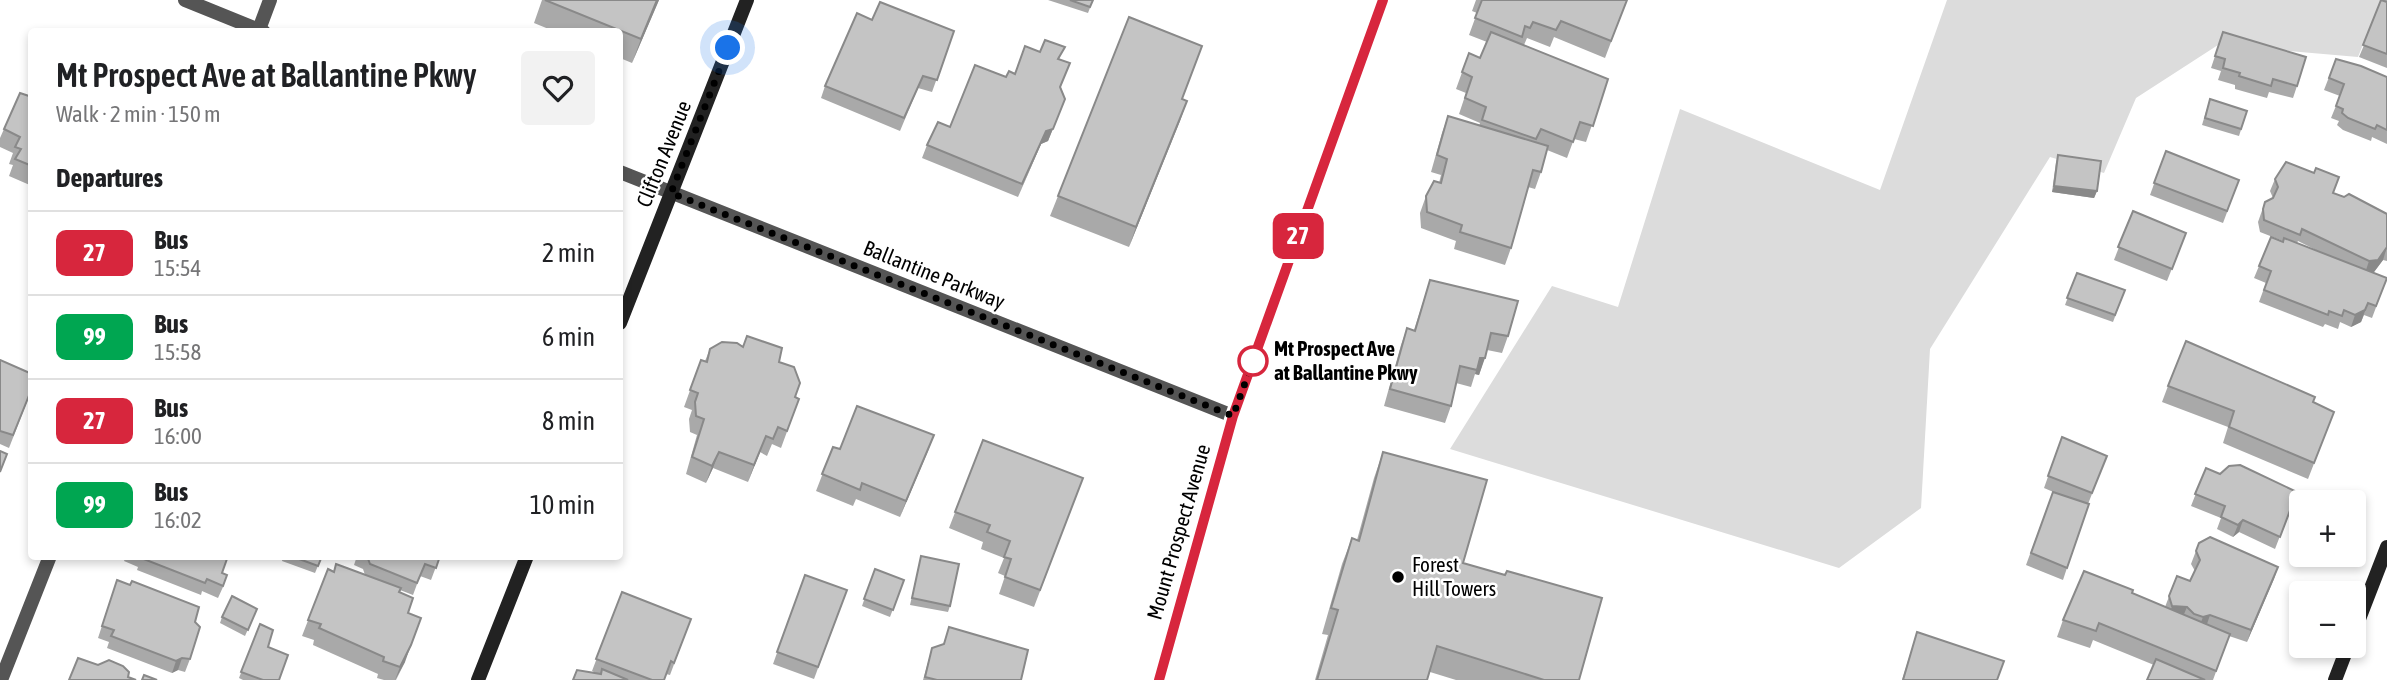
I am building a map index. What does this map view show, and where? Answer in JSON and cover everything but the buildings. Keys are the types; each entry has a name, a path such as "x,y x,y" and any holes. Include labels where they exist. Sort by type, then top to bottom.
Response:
{"main road":[{"name":"Clifton Avenue","path":"623,315 747,0"},
{"name":"Mount Prospect Avenue","path":"1159,680 1233,416 1383,0"},
{"path":"2366,601 2387,547"},
{"path":"478,680 525,560"},
{"path":"2335,680 2343,658"}],"street":[{"path":"185,0 253,28"},
{"path":"261,28 270,0"},
{"name":"Ballantine Parkway","path":"623,174 1233,416"},
{"path":"1,680 48,560"}],"shaded area":[{"path":"1947,0 2381,0 2358,57 2218,45 2136,98 2104,173 2050,157 1930,349 1921,508 1839,568 1450,449 1552,286 1618,307 1680,109 1880,190"}],"bus line":[{"name":"27","path":"1159,680 1233,416 1383,0"}],"place":[{"name":"Mt Prospect Ave at Ballantine Pkwy","path":"1253,361"},
{"name":"Forest Hill Towers","path":"1398,577"}],"route":[{"path":"728,48 671,193 1233,416 1253,361"}]}
